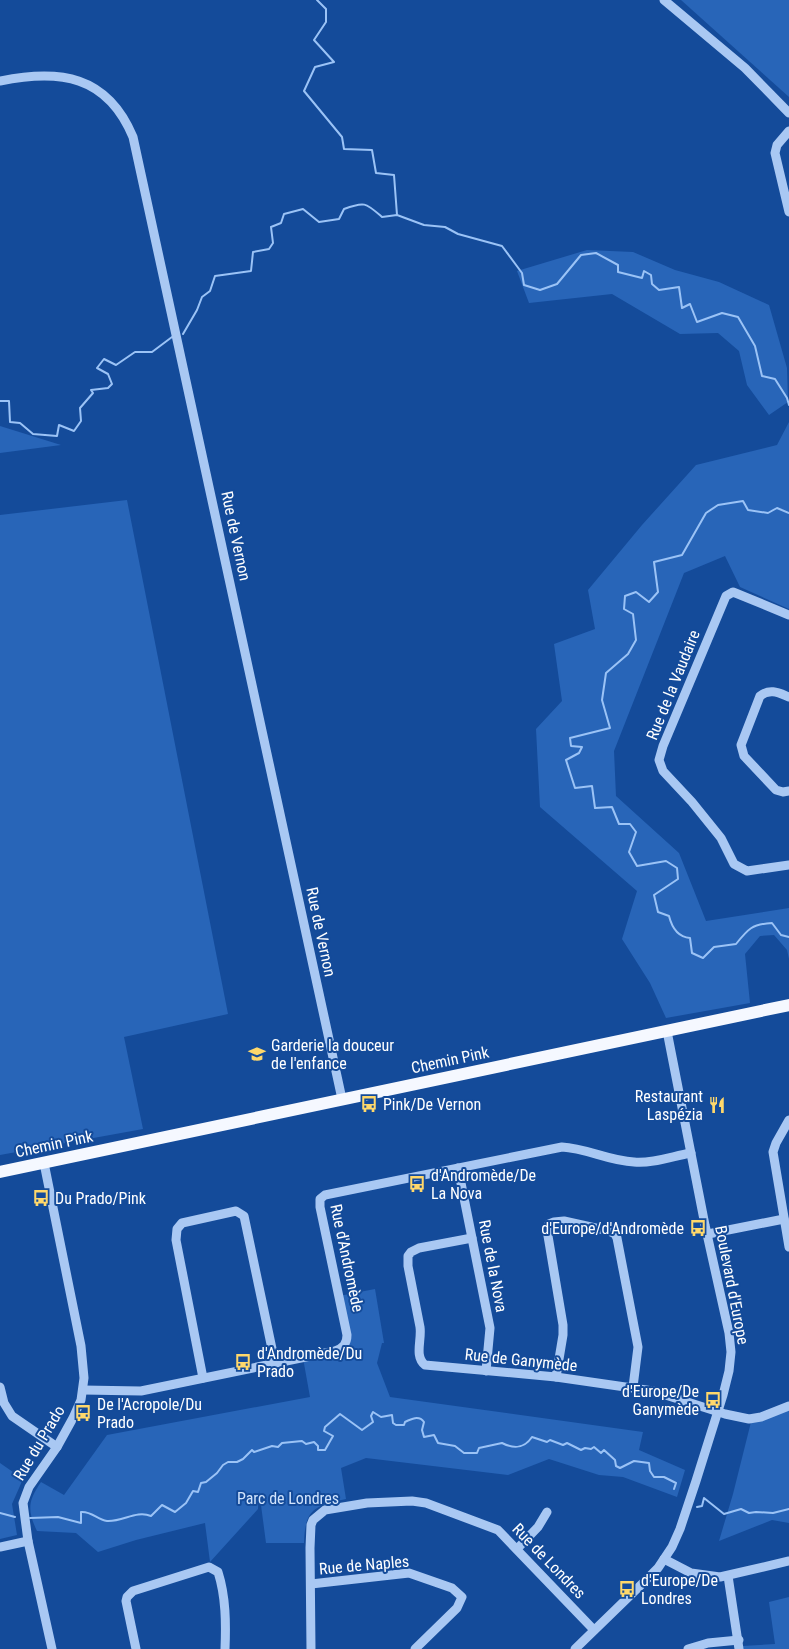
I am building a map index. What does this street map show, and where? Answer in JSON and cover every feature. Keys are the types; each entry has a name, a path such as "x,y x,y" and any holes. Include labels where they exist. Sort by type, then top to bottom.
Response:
{"main road":[{"name":"Chemin Pink","path":"0,1172 342,1098 789,1005"}],"street":[{"path":"664,0 757,79 789,113"},
{"name":"Rue de Vernon","path":"0,81 24,76 42,75 68,77 80,81 92,87 112,104 128,124 133,137 342,1098"},
{"path":"789,131 776,145 776,153 789,212"},
{"name":"Rue de la Vaudaire","path":"789,615 733,592 726,596 663,746 659,760 663,771 692,802 721,838 734,864 747,871 789,865"},
{"path":"789,697 775,691 765,692 760,696 741,745 744,756 776,790 789,791"},
{"name":"Boulevard d'Europe","path":"575,1649 664,1560 680,1530 729,1371 730,1342 667,1031"},
{"path":"789,1120 773,1152 789,1247"},
{"name":"Rue d'Andromède","path":"83,1390 135,1392 335,1351 344,1347 347,1340 340,1296 320,1207 320,1199 325,1195 562,1148 634,1162 645,1162 691,1152"},
{"name":"Rue du Prado","path":"44,1163 81,1346 84,1378 83,1390 73,1418 25,1495 24,1513 28,1541 52,1649"},
{"name":"Rue de la Nova","path":"458,1168 490,1328 486,1371"},
{"path":"203,1378 176,1240 176,1229 182,1222 236,1212 244,1216 275,1363"},
{"path":"708,1234 784,1220"},
{"path":"556,1377 563,1335 547,1230 549,1224 559,1221 609,1231 615,1234 617,1238 638,1347 633,1388"},
{"name":"Rue de Ganymède","path":"472,1238 415,1249 408,1256 408,1266 420,1327 419,1356 422,1363 430,1366 556,1377 661,1392 742,1418 755,1419 789,1406"},
{"path":"0,1387 4,1403 12,1416 56,1447"},
{"name":"Rue de Londres","path":"311,1649 311,1525 313,1520 325,1510 354,1504 412,1502 433,1505 498,1530 594,1630"},
{"path":"517,1549 538,1527 547,1512"},
{"path":"0,1547 28,1541"},
{"path":"664,1560 691,1573 713,1577 728,1576 789,1561"},
{"path":"136,1649 126,1601 129,1594 142,1588 209,1568 218,1572 221,1584 225,1616 225,1649"},
{"name":"Rue de Naples","path":"311,1584 409,1573 456,1590 462,1597 457,1608 415,1649"},
{"path":"688,1649 708,1643 739,1645 728,1576"}],"green space":[{"path":"681,0 789,0 789,97"},
{"path":"587,250 633,252 675,270 719,282 769,305 787,368 788,402 769,415 747,385 739,351 718,333 680,334 612,294 529,303 517,271"},
{"path":"789,422 789,609 740,587 725,556 684,573 614,751 616,796 679,853 706,921 789,908 789,959 787,950 774,935 760,936 745,954 750,1003 666,1018 650,983 622,939 637,891 540,807 536,729 562,701 554,644 595,629 588,590 642,525 696,465 777,445"},
{"path":"0,426 61,445 0,453"},
{"path":"127,500 228,1014 124,1037 143,1129 0,1155 0,515"},
{"name":"Parc de Londres","path":"375,1289 384,1343 382,1343 377,1363 390,1397 643,1432 639,1450 685,1470 677,1497 623,1477 599,1475 549,1459 508,1475 366,1458 341,1468 346,1499 326,1504 314,1510 307,1522 304,1543 266,1543 259,1490 258,1509 210,1562 205,1523 136,1540 98,1552 76,1533 37,1531 30,1506 33,1495 41,1482 64,1495 107,1435 310,1397 303,1358 344,1347 339,1296"},
{"path":"789,1408 789,1523 772,1520 719,1541 751,1422"},
{"path":"0,1463 23,1479 12,1504 17,1535 0,1539"},
{"path":"789,1597 789,1649 742,1649 742,1646 775,1644 769,1602"}],"waterway":[{"path":"317,0 326,9 326,22 314,40 334,62 315,67 304,91 342,137 344,149 372,150 376,173 394,175 397,215"},
{"path":"183,334 202,297 210,291 215,276 251,271 253,252 269,249 273,243 271,227 281,223 284,214 303,209 319,222 339,219 344,209 361,204 368,206 382,217 397,215 424,225 445,227 458,234 502,246 522,273 524,285 540,290 557,284 581,255 596,253 618,265 618,272 642,278 644,271 651,275 652,284 659,290 679,287 682,308 690,304 697,322 722,313 738,317 755,346 762,376 775,379 787,398 789,405"},
{"path":"0,401 9,401 10,422 20,423 33,434 57,436 59,425 74,431 81,421 80,408 93,393 91,390 108,388 112,384 108,374 97,368 104,359 116,365 135,352 152,352 172,337"},
{"path":"789,513 777,508 768,513 748,510 743,501 718,505 706,513 682,555 654,562 658,592 649,602 636,592 625,596 624,609 633,614 636,640 628,654 606,673 602,700 610,728 570,738 571,746 582,747 579,753 566,760 575,788 592,786 595,808 612,807 619,824 630,824 636,832 629,852 637,866 666,861 677,868 678,879 654,895 658,912 669,916 676,931 682,936 690,938 692,953 703,958 714,947 736,944 751,928 765,924 772,923 781,935 789,937"},
{"path":"30,1518 58,1517 81,1523 81,1512 85,1512 103,1520 113,1521 140,1514 151,1516 162,1505 175,1512 186,1503 193,1491 198,1492 201,1483 206,1482 228,1462 237,1462 252,1450 254,1452 272,1446 278,1447 282,1443 302,1441 306,1444 314,1442 318,1446 318,1450 325,1450 333,1436 324,1431 325,1427 340,1414 362,1430 373,1422 371,1416 373,1412 381,1417 392,1415 393,1423 396,1425 404,1425 405,1422 415,1418 420,1419 424,1422 422,1430 424,1437 434,1435 438,1443 455,1446 464,1453 477,1453 479,1448 502,1443 518,1447 526,1444 532,1437 547,1442 550,1440 563,1445 567,1443 581,1450 594,1447 601,1453 604,1450 615,1460 616,1466 620,1468 634,1461 649,1463 650,1471 654,1477 664,1477 676,1483 674,1489"},
{"path":"697,1507 702,1506 704,1498 724,1514 741,1509 749,1513 773,1513 789,1509"},
{"path":"0,1513 15,1517"}],"place":[{"name":"Garderie la douceur de l'enfance","path":"257,1054"},
{"name":"Pink/De Vernon","path":"369,1104"},
{"name":"Restaurant Laspézia","path":"717,1105"},
{"name":"d'Andromède/De La Nova","path":"417,1184"},
{"name":"Du Prado/Pink","path":"41,1198"},
{"name":"d'Europe/d'Andromède","path":"698,1228"},
{"name":"d'Andromède/Du Prado","path":"243,1362"},
{"name":"d'Europe/De Ganymède","path":"713,1400"},
{"name":"De l'Acropole/Du Prado","path":"83,1413"},
{"name":"d'Europe/De Londres","path":"627,1589"}]}
